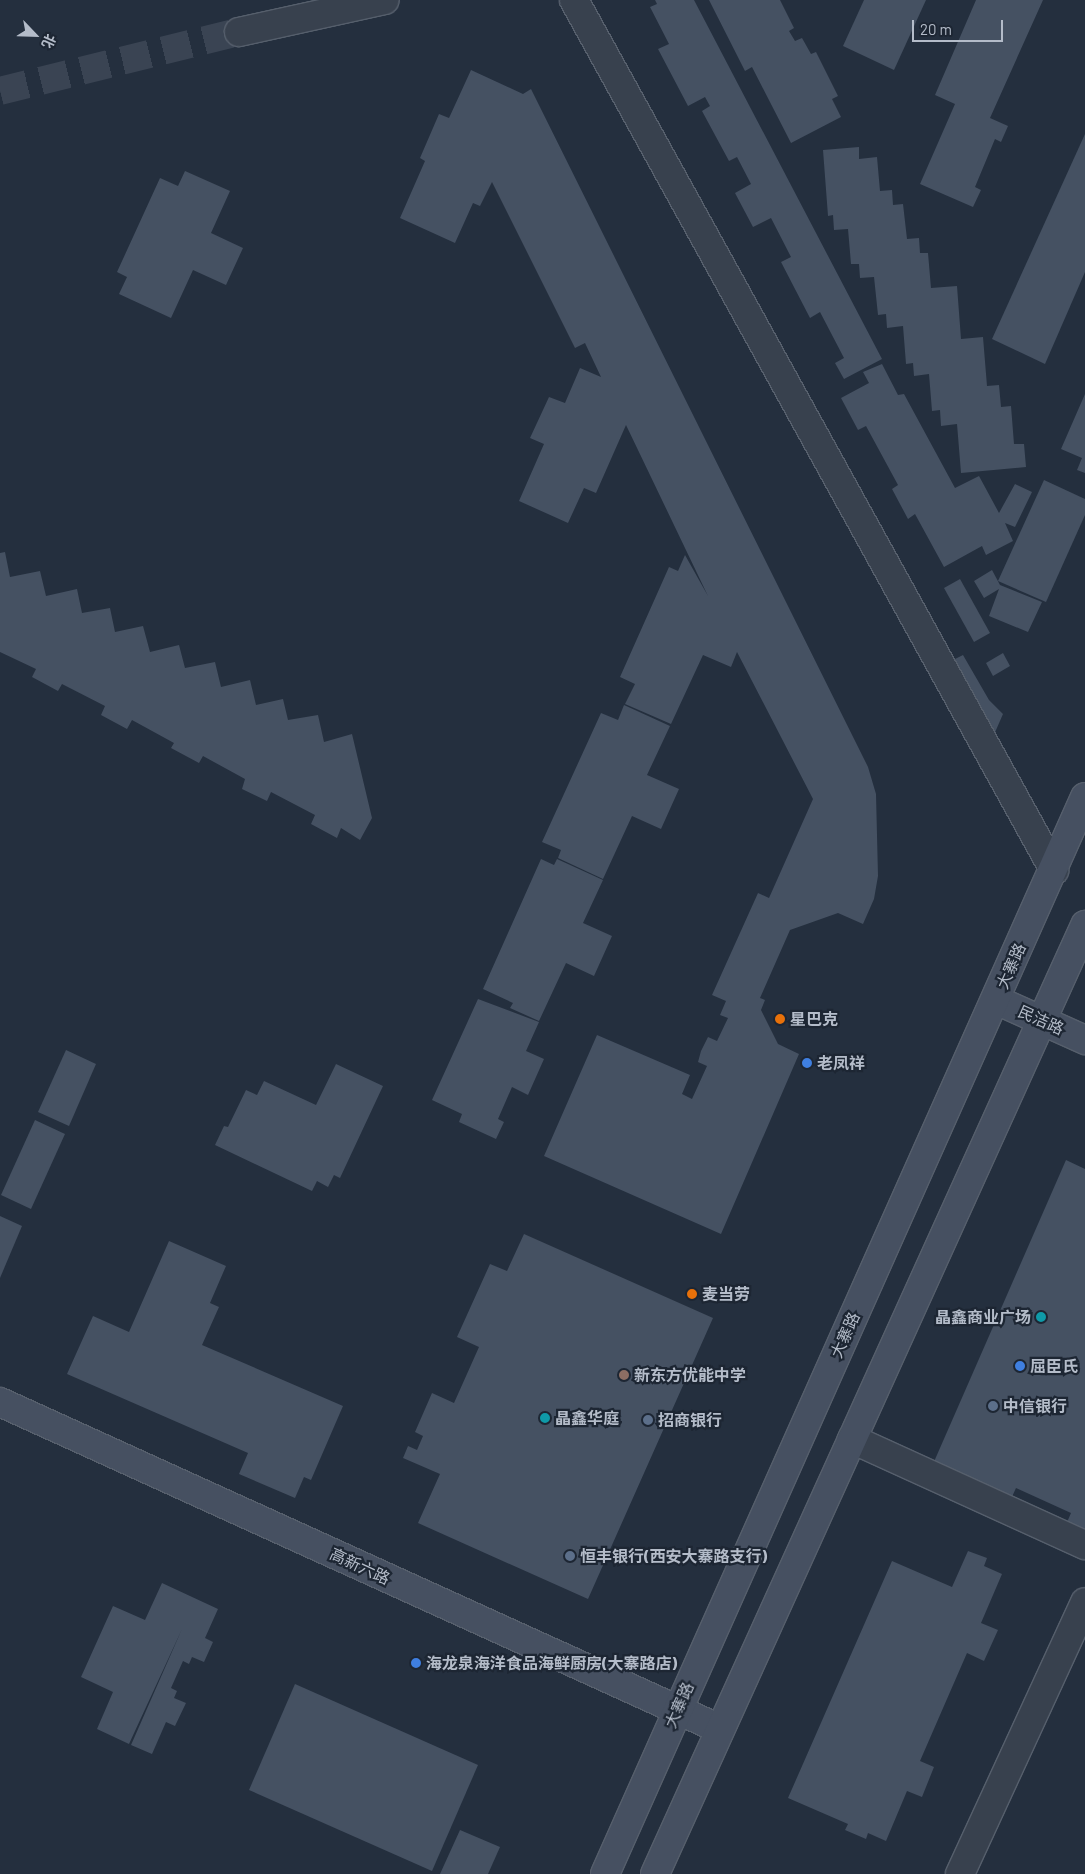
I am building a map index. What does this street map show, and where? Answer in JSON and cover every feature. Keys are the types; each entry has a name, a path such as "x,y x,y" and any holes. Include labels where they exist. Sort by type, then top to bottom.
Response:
{"main road":[{"name":"大寨路","path":"605,1874 676,1711 996,1000 1085,797"},
{"path":"655,1874 1085,925"},
{"name":"民洁路","path":"996,1000 1085,1040"},
{"name":"高新六路","path":"0,1402 676,1711 720,1729"}],"street":[{"path":"239,32 385,0"},
{"path":"574,0 1054,870"},
{"path":"852,1439 1085,1545"},
{"path":"960,1874 1085,1602"}],"building":[{"path":"655,0 694,0 882,359 844,379 835,363 844,358 820,312 810,318 781,262 791,257 771,218 753,227 735,193 751,184 737,157 729,161 702,111 710,106 705,97 688,106 658,49 669,44 650,7 657,4"},
{"path":"709,0 780,0 794,28 789,31 795,41 802,38 811,54 816,52 838,96 832,99 841,117 791,143 752,67 745,71"},
{"path":"864,0 926,0 894,70 843,46"},
{"path":"976,0 1043,0 990,118 1008,126 1001,142 995,139 975,187 981,190 973,207 920,184 955,104 935,95"},
{"path":"471,70 523,94 531,89 868,767 876,794 878,876 874,899 863,924 838,913 790,930 760,998 765,1000 761,1010 778,1044 799,1054 721,1234 544,1156 597,1035 690,1075 682,1094 692,1099 707,1066 698,1062 701,1051 708,1037 717,1041 728,1018 720,1015 726,1001 712,995 758,893 769,898 813,799 737,652 731,667 703,655 671,724 625,704 635,684 620,677 669,567 678,571 685,555 708,596 626,425 596,493 584,488 568,523 519,501 544,444 530,438 549,397 565,403 580,368 601,377 585,343 575,348 492,182 480,206 473,203 455,243 400,218 425,161 420,158 439,114 449,118"},
{"path":"1085,134 1085,272 1045,364 992,339"},
{"path":"859,147 859,159 877,157 880,191 892,190 893,205 903,204 907,239 919,238 920,253 928,253 931,288 957,286 961,339 983,337 987,386 999,385 1001,407 1011,406 1014,444 1024,444 1026,467 961,473 957,424 941,426 940,410 932,411 929,374 914,376 913,363 906,364 903,326 887,328 886,314 878,315 874,277 860,278 859,264 851,264 848,229 834,230 833,215 828,216 823,150"},
{"path":"185,171 230,191 211,233 243,248 226,285 193,270 171,318 119,294 127,277 117,272 160,178 178,186"},
{"path":"882,364 898,395 904,394 955,488 979,476 999,513 1015,484 1032,492 1015,527 1005,523 1013,541 986,555 982,546 944,567 915,514 908,519 892,489 898,485 866,426 858,430 841,398 869,383 863,372"},
{"path":"1085,394 1085,473 1077,470 1082,458 1061,449"},
{"path":"1044,480 1085,499 1085,515 1046,602 998,581"},
{"path":"5,552 10,577 40,571 46,596 77,589 82,613 110,608 115,632 143,626 150,652 179,645 185,668 215,662 221,687 250,680 256,705 283,699 288,720 318,715 324,742 352,734 372,818 360,840 341,828 337,838 311,824 315,815 271,792 267,801 242,789 245,779 203,756 199,763 171,748 174,743 132,720 127,729 101,715 105,706 62,684 58,691 32,677 36,669 0,652 0,553"},
{"path":"992,570 1000,585 1042,602 1028,632 989,616 999,589 984,598 974,581"},
{"path":"960,579 990,633 974,642 944,588"},
{"path":"1003,653 1010,666 993,676 986,663"},
{"path":"963,655 989,700 1003,714 993,737 953,660"},
{"path":"624,705 670,726 647,775 679,789 661,829 632,816 603,879 558,858 561,850 542,842 601,713 618,720"},
{"path":"541,859 554,865 557,859 603,880 583,923 612,936 594,976 566,963 539,1021 510,1008 513,1003 483,989"},
{"path":"478,999 539,1022 526,1051 544,1059 528,1095 512,1087 498,1119 504,1122 496,1139 459,1122 462,1114 432,1100"},
{"path":"66,1050 96,1064 69,1126 38,1112"},
{"path":"336,1064 383,1086 340,1178 334,1175 328,1187 317,1181 312,1191 215,1145 224,1126 228,1127 246,1090 257,1095 264,1081 316,1105"},
{"path":"35,1120 65,1134 31,1209 1,1195"},
{"name":"晶鑫商业广场","path":"1066,1160 1085,1169 1085,1536 1065,1527 1071,1513 1016,1488 1011,1499 933,1464"},
{"path":"0,1216 22,1226 0,1278"},
{"name":"晶鑫华庭","path":"524,1234 713,1318 588,1599 418,1523 440,1474 403,1458 408,1446 417,1450 423,1436 415,1432 432,1393 454,1403 479,1347 457,1337 490,1264 507,1271"},
{"path":"169,1241 226,1266 210,1303 219,1307 202,1345 343,1406 311,1480 304,1477 295,1498 239,1474 248,1453 67,1374 93,1316 129,1332"},
{"path":"968,1551 987,1558 984,1566 1002,1574 981,1623 998,1630 984,1661 967,1653 920,1761 934,1767 922,1797 907,1791 886,1841 868,1833 866,1839 845,1830 848,1824 788,1798 892,1561 952,1587"},
{"path":"162,1583 218,1609 205,1638 213,1642 204,1662 192,1657 189,1664 183,1661 171,1688 177,1691 174,1698 186,1703 175,1726 166,1722 152,1754 131,1745 182,1629 129,1744 97,1729 113,1692 81,1677 113,1606 145,1620"},
{"path":"295,1684 478,1765 432,1871 249,1790"},
{"path":"460,1830 500,1847 488,1874 440,1874"}],"tunnel":[{"path":"0,91 239,32"}],"place":[{"name":"星巴克","path":"780,1019"},
{"name":"老凤祥","path":"807,1063"},
{"name":"麦当劳","path":"692,1294"},
{"name":"晶鑫商业广场","path":"1041,1317"},
{"name":"屈臣氏","path":"1020,1366"},
{"name":"新东方优能中学","path":"624,1375"},
{"name":"中信银行","path":"993,1406"},
{"name":"晶鑫华庭","path":"545,1418"},
{"name":"招商银行","path":"648,1420"},
{"name":"恒丰银行(西安大寨路支行)","path":"570,1556"},
{"name":"海龙泉海洋食品海鲜厨房(大寨路店)","path":"416,1663"}]}
